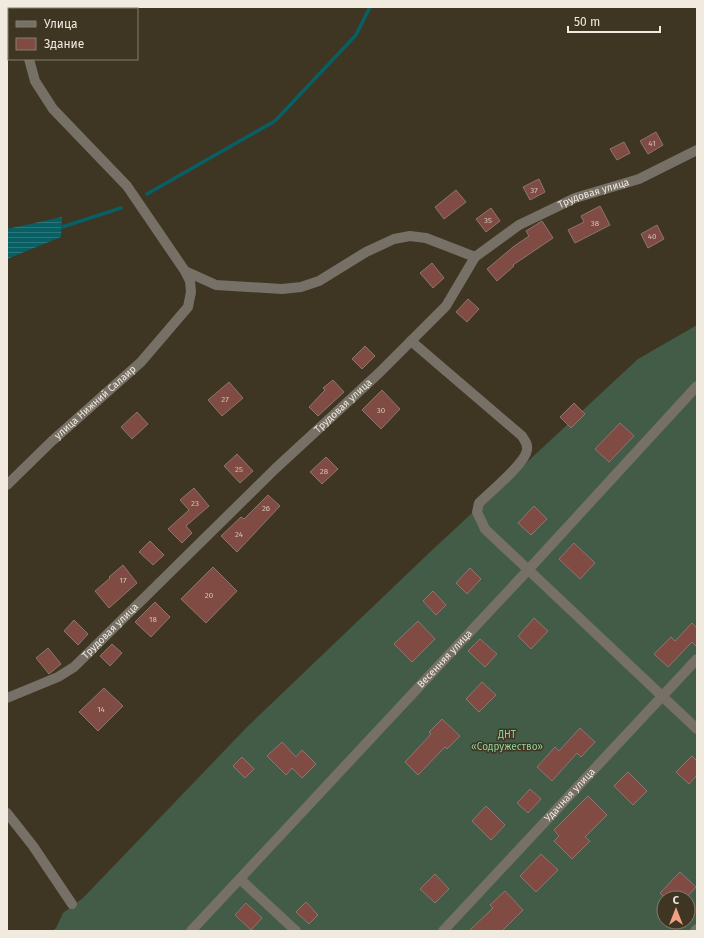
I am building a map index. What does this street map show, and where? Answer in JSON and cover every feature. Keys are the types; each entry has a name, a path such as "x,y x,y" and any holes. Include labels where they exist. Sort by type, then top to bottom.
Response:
{"street":[{"name":"улица Нижний Салаир","path":"7,485 52,440 141,362 188,307 191,292 190,281 185,271 127,186 112,168 53,109 34,81 29,60"},
{"name":"Трудовая улица","path":"7,698 58,677 74,667 275,469 373,378 446,306 475,257 519,225 575,198 639,178 697,150"},
{"path":"185,271 216,284 282,289 301,287 319,281 366,252 394,239 410,236 426,238 475,257"},
{"path":"411,341 522,436 527,444 527,451 522,462 479,503 476,512 485,529 697,729"},
{"name":"Весенняя улица","path":"191,931 528,570 697,386"},
{"name":"Удачная улица","path":"443,931 697,658"},
{"path":"7,813 33,846 72,904"},
{"path":"240,879 296,931"}],"green space":[{"name":"ДНТ «Содружество»","path":"697,325 697,931 52,931 56,928 63,913 83,898 247,727 429,553 638,359"}],"water":[{"path":"62,217 61,237 7,259 7,229"}],"building":[{"path":"656,132 663,145 648,154 640,141"},
{"path":"624,142 630,153 617,160 610,149"},
{"path":"539,179 545,192 530,200 523,187"},
{"path":"456,190 466,202 444,219 435,207"},
{"path":"600,206 610,225 575,243 568,230 584,222 581,216"},
{"path":"491,208 500,221 486,232 476,219"},
{"path":"542,221 553,238 513,265 514,266 497,281 487,269 513,247 529,236 526,231"},
{"path":"657,225 664,239 648,248 641,234"},
{"path":"432,263 444,278 433,288 420,273"},
{"path":"468,299 479,309 467,322 456,312"},
{"path":"365,346 375,356 362,369 352,359"},
{"path":"333,380 344,392 318,416 309,407 325,390 323,388"},
{"path":"229,382 243,398 222,416 208,400"},
{"path":"382,390 400,409 381,429 362,410"},
{"path":"574,403 585,414 571,428 560,417"},
{"path":"137,412 148,424 132,439 121,427"},
{"path":"620,423 634,436 609,462 595,449"},
{"path":"237,454 253,471 240,483 224,466"},
{"path":"326,457 338,469 322,484 310,472"},
{"path":"194,488 209,506 186,526 192,533 182,543 168,529 189,510 180,500"},
{"path":"268,495 280,506 237,552 221,536 241,517 244,519"},
{"path":"534,506 547,519 531,535 518,523"},
{"path":"150,541 164,555 153,565 139,552"},
{"path":"574,543 595,563 580,579 559,559"},
{"path":"123,565 137,583 109,608 95,591"},
{"path":"213,567 237,591 206,623 181,599"},
{"path":"470,568 481,579 467,594 456,583"},
{"path":"433,591 446,605 436,615 423,601"},
{"path":"155,602 170,617 151,637 135,622"},
{"path":"534,618 548,631 531,649 518,636"},
{"path":"74,620 88,634 78,645 64,631"},
{"path":"418,621 435,639 412,662 394,644"},
{"path":"692,623 697,628 697,647 692,642 668,667 654,654 671,637 675,641"},
{"path":"480,639 497,654 485,667 468,651"},
{"path":"112,644 122,653 110,666 100,656"},
{"path":"48,648 61,664 49,674 36,658"},
{"path":"482,682 496,695 479,712 466,699"},
{"path":"104,688 123,706 98,731 79,712"},
{"path":"442,719 460,736 447,749 445,747 418,775 405,762 431,734 429,732"},
{"path":"580,728 595,742 581,757 577,753 552,781 537,767 555,747 559,751"},
{"path":"282,742 296,757 302,750 316,764 302,778 292,768 286,775 267,756"},
{"path":"692,756 697,761 697,775 689,784 676,772"},
{"path":"242,757 254,769 245,778 233,766"},
{"path":"628,772 647,791 633,805 614,786"},
{"path":"530,789 541,799 528,813 517,803"},
{"path":"588,796 607,815 585,837 590,841 572,859 554,841 559,836 554,830"},
{"path":"486,806 505,825 491,840 472,821"},
{"path":"541,854 558,870 536,892 520,876"},
{"path":"680,872 696,887 693,890 663,890"},
{"path":"435,874 449,889 435,903 420,889"},
{"path":"505,891 523,910 502,931 469,931 493,908 490,905"},
{"path":"306,902 318,915 309,924 296,912"},
{"path":"246,903 262,918 251,930 235,915"}],"waterway":[{"path":"147,194 275,121 356,35 370,7"},
{"path":"62,227 121,208"}]}
